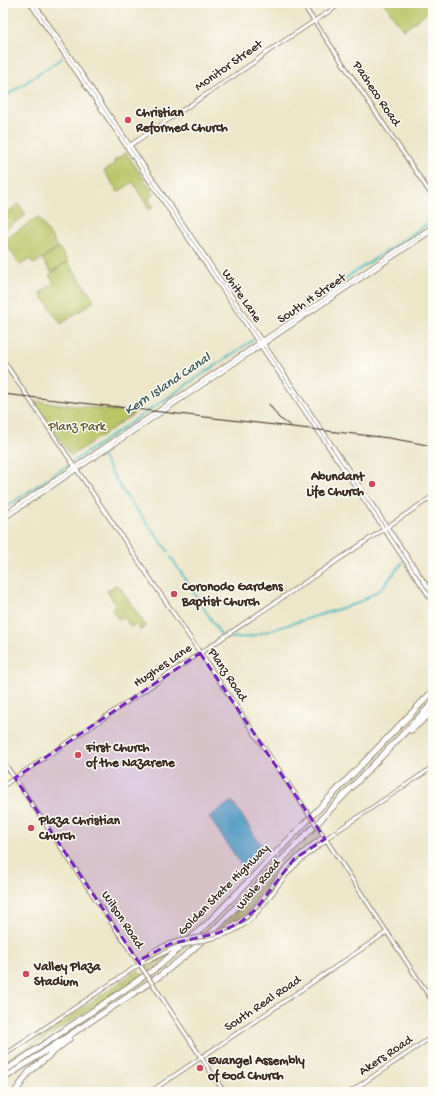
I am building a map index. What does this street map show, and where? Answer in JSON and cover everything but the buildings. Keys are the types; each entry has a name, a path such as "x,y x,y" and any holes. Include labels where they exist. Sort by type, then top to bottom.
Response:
{"highway":[{"path":"402,723 433,685"},
{"name":"Golden State Highway","path":"3,1072 159,966 184,946 433,691"},
{"name":"Golden State Highway","path":"3,1079 161,975 200,943 433,703"},
{"path":"394,743 433,711"},
{"path":"15,1092 29,1072 87,1024"}],"street":[{"name":"White Lane","path":"30,3 234,298 286,384 386,528 408,565 417,575"},
{"name":"White Lane","path":"34,3 190,240 308,408 433,602"},
{"name":"Pacheco Road","path":"302,3 433,197"},
{"name":"Monitor Street","path":"129,146 342,3"},
{"name":"South H Street","path":"184,394 239,360 305,312 433,226"},
{"name":"South H Street","path":"3,515 247,350 295,323 433,230"},
{"path":"415,243 415,240 425,231"},
{"path":"190,240 200,248"},
{"path":"381,265 394,253"},
{"path":"221,285 231,297 234,298"},
{"path":"295,323 305,312"},
{"path":"239,360 247,350"},
{"name":"Planz Road","path":"3,360 319,829 433,1002"},
{"path":"207,381 216,371"},
{"path":"279,373 289,381"},
{"path":"286,384 298,393"},
{"path":"294,395 298,397 308,408"},
{"path":"304,411 319,425"},
{"path":"322,437 332,445"},
{"name":"South H Street","path":"3,519 75,466"},
{"name":"Hughes Lane","path":"3,786 433,496"},
{"path":"417,575 433,595"},
{"name":"Wilson Road","path":"3,761 140,964 224,1092"},
{"name":"Wible Road","path":"140,964 144,964 161,953 180,946 232,932 253,919 293,868 324,842 325,839 433,767"},
{"name":"Wible Road","path":"3,1056 140,964 142,960 153,952 179,941 218,933 236,925 250,915 289,864 321,838 325,839"},
{"name":"South Real Road","path":"150,1092 387,932"},
{"name":"Akers Road","path":"350,1092 433,1036"}],"highlighted area":[{"path":"200,653 325,839 294,859 256,909 241,922 218,933 170,944 142,959 140,964 15,778"}],"green space":[{"path":"384,3 433,3 433,9 403,30"},
{"path":"126,153 154,194 148,198 154,207 149,210 133,182 118,192 104,171 113,165 115,160"},
{"path":"19,204 26,215 3,231 3,215"},
{"path":"38,217 58,247 34,264 30,259 20,265 4,240"},
{"path":"59,248 68,261 51,272 42,259"},
{"path":"68,262 94,300 61,324 40,293 54,283 49,275"},
{"name":"Planz Park","path":"34,401 135,413 71,456"},
{"path":"115,585 120,587 146,626 140,630 136,624 131,627 124,617 119,620 111,609 116,605 107,591"},
{"path":"314,829 319,836 319,839 300,852 276,879 255,907 238,922 215,932"},
{"path":"176,949 148,971 146,965 164,954"},
{"path":"138,970 143,975 5,1064 3,1063"}],"water":[{"path":"232,801 264,849 245,870 209,817"}],"waterway":[{"path":"3,98 62,58"},
{"name":"Kern Island Canal","path":"301,308 433,220"},
{"name":"Kern Island Canal","path":"3,509 253,340"},
{"path":"102,456 124,493 168,551"},
{"path":"171,557 221,635"},
{"path":"231,638 249,637 358,603 381,589 403,562"}],"railway":[{"path":"3,394 389,438 433,446"},
{"path":"269,404 279,418 291,426"}],"place":[{"name":"Christian Reformed Church","path":"128,120"},
{"name":"Abundant Life Church","path":"372,484"},
{"name":"Coronodo Gardens Baptist Church","path":"174,594"},
{"name":"First Church of the Nazarene","path":"78,755"},
{"name":"Plaza Christian Church","path":"31,828"},
{"name":"Valley Plaza Stadium","path":"26,974"},
{"name":"Evangel Assembly of God Church","path":"200,1068"}]}
